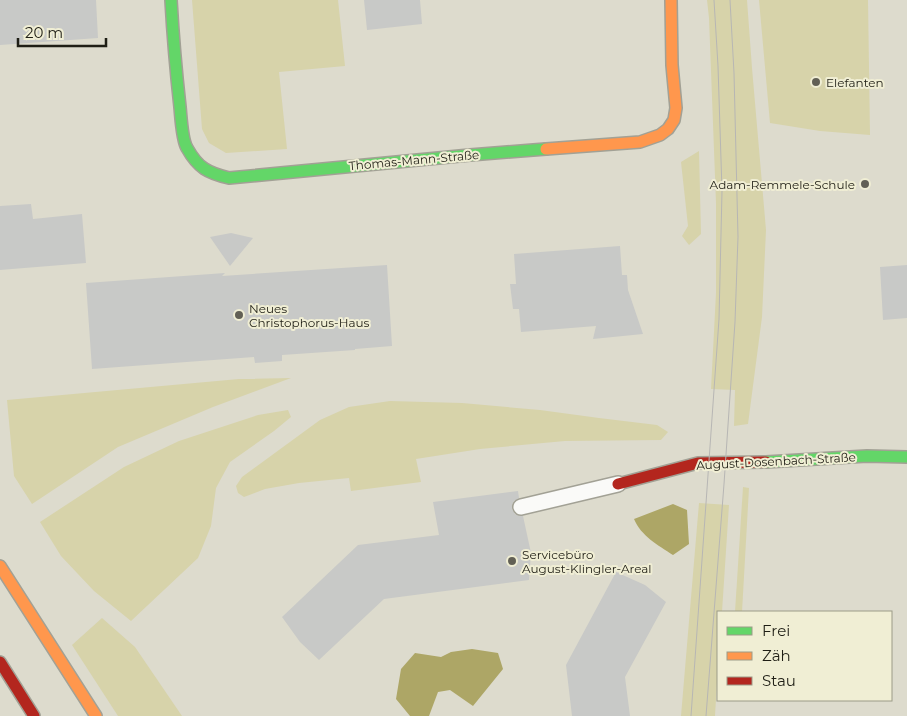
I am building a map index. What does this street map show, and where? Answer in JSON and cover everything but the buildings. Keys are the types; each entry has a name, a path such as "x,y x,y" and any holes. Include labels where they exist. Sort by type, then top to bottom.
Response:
{"main road":[{"name":"Thomas-Mann-Straße","path":"171,0 174,57 186,147 200,167 213,174 229,178 470,155 640,142 653,138 670,127 676,113 672,72 670,0"},
{"name":"August-Dosenbach-Straße","path":"618,484 698,463 771,462 867,456 907,457"},
{"path":"0,566 96,716"},
{"path":"0,662 34,716"}],"lane":[{"path":"521,507 618,484"}],"shaded area":[{"path":"192,0 338,0 345,66 279,72 287,149 226,153 209,143 202,129"},
{"path":"707,0 747,0 766,230 762,317 748,424 734,426 735,390 711,389 716,293 716,203"},
{"path":"759,0 868,0 870,135 820,131 770,123"},
{"path":"699,151 701,234 689,245 682,236 688,226 681,162"},
{"path":"291,378 213,407 118,447 32,504 14,476 7,400 239,379"},
{"path":"390,401 462,403 540,410 657,425 668,432 661,440 565,441 480,449 416,459 421,482 351,491 349,478 299,483 265,489 244,497 238,493 236,486 242,477 320,420 349,407"},
{"path":"288,410 291,417 230,462 216,488 211,526 198,558 131,621 94,591 61,556 40,522 124,467 179,441 258,415"},
{"path":"743,487 749,488 742,611 735,611"},
{"path":"699,503 729,505 722,611 717,611 715,716 681,716"},
{"path":"673,504 687,510 689,544 673,555 645,535 634,519"},
{"path":"102,618 135,647 182,716 118,716 72,645"},
{"path":"472,649 498,653 503,669 473,706 450,690 438,692 429,716 410,716 396,699 401,669 415,653 441,657 451,652"}],"tram line":[{"path":"691,716 719,319 722,191 714,0"},
{"path":"706,716 735,322 738,237 734,73 730,0"}],"traffic: fast":[{"path":"171,0 184,140 195,160 204,169 215,174 229,178 546,149"},
{"path":"766,462 867,456 907,457"}],"traffic: slow":[{"path":"546,149 640,142 660,135 668,129 674,120 676,108 672,65 671,0"},
{"path":"0,566 96,716"}],"traffic: jam":[{"path":"618,484 698,463 766,462"},
{"path":"0,662 34,716"}],"place":[{"name":"Elefanten","path":"816,82"},
{"name":"Adam-Remmele-Schule","path":"865,184"},
{"name":"Neues Christophorus-Haus","path":"239,315"},
{"name":"Servicebüro August-Klingler-Areal","path":"512,561"}]}
